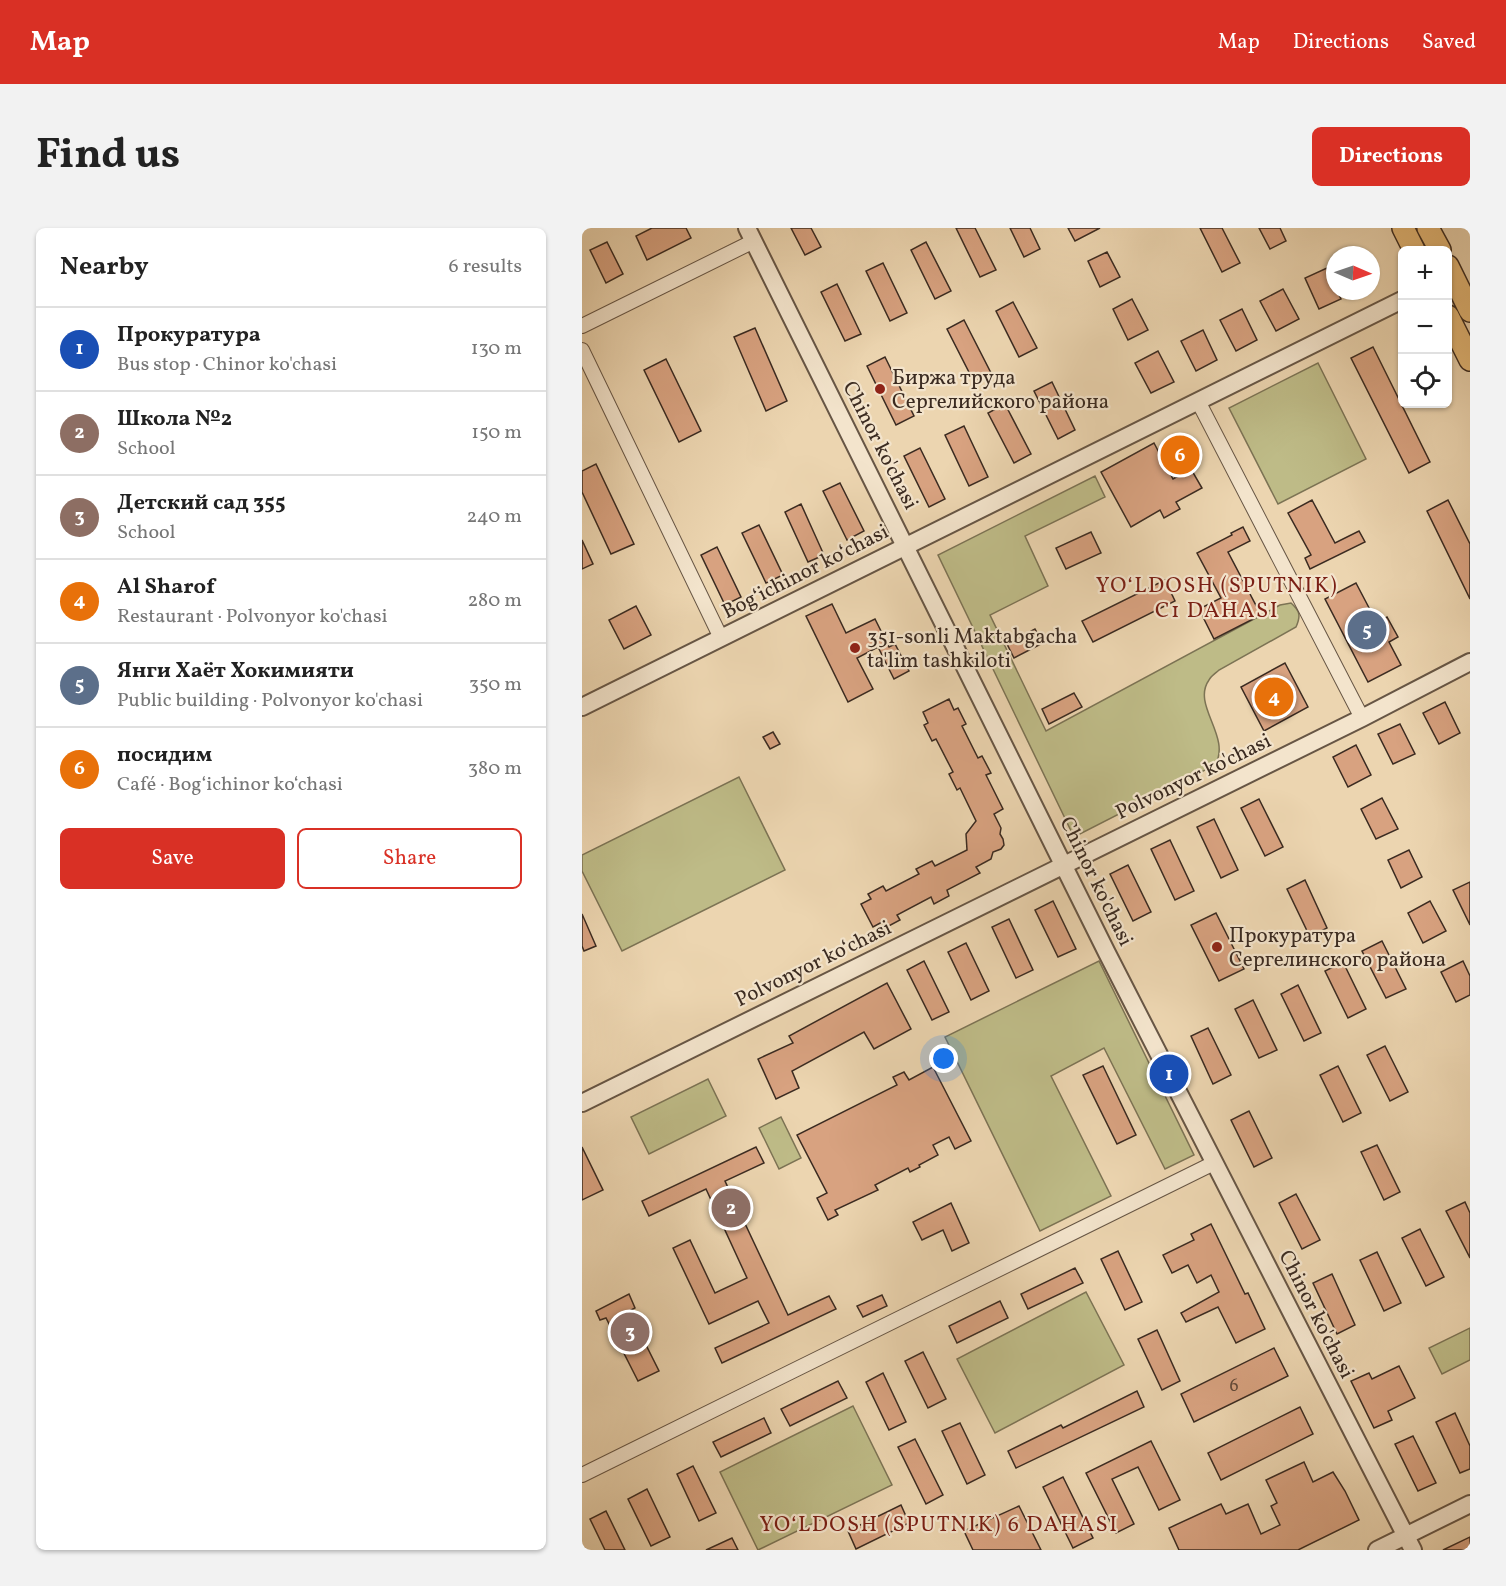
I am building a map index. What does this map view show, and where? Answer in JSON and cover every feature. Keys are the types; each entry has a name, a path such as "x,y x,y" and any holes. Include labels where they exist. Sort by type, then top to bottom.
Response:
{"main road":[{"path":"1403,228 1412,246"},
{"path":"1428,228 1438,246"},
{"path":"1452,274 1470,311"},
{"path":"1452,324 1470,360"}],"street":[{"path":"582,326 750,235"},
{"name":"Chinor ko'chasi","path":"750,235 1214,1163 1409,1543"},
{"name":"Bogʻichinor koʻchasi","path":"582,707 1398,302"},
{"path":"582,350 721,639"},
{"path":"1198,401 1362,718"},
{"name":"Polvonyor ko'chasi","path":"1064,864 1362,718 1470,662"},
{"name":"Polvonyor koʻchasi","path":"582,1103 1064,864"},
{"path":"582,1475 1214,1163"},
{"path":"1377,1550 1409,1543 1470,1504"}],"shaded area":[{"path":"1318,363 1366,459 1278,504 1229,408"},
{"path":"1095,476 1105,497 1025,536 1048,586 990,615 1046,731 1280,605 1291,603 1298,611 1299,620 1296,627 1219,670 1209,680 1205,690 1205,700 1219,743 1219,754 1215,765 1074,837 938,555"},
{"path":"739,777 785,870 622,951 582,871 582,855"},
{"path":"1099,961 1194,1155 1165,1169 1104,1048 1051,1076 1111,1196 1040,1231 945,1037"},
{"path":"708,1079 726,1116 649,1154 631,1117"},
{"path":"781,1117 801,1158 779,1169 759,1128"},
{"path":"1086,1292 1124,1365 995,1433 957,1359"},
{"path":"1470,1328 1470,1360 1442,1374 1429,1348"},
{"path":"853,1406 892,1485 758,1550 720,1472"}],"building":[{"path":"652,228 686,228 691,238 647,260 636,236"},
{"path":"791,228 811,228 821,247 805,255"},
{"path":"956,228 975,228 996,270 980,277"},
{"path":"1010,228 1030,228 1040,249 1024,257"},
{"path":"1068,228 1100,228 1075,241"},
{"path":"1200,228 1222,228 1240,263 1222,272"},
{"path":"1259,228 1280,228 1286,241 1270,249"},
{"path":"607,242 623,274 606,283 590,250"},
{"path":"926,242 951,291 935,299 911,250"},
{"path":"1107,252 1120,277 1100,287 1088,261"},
{"path":"883,263 907,313 890,321 866,271"},
{"path":"1326,268 1326,300 1339,300 1319,309 1305,278"},
{"path":"837,284 861,334 845,341 821,292"},
{"path":"1283,289 1299,319 1276,331 1260,301"},
{"path":"1132,299 1148,330 1128,340 1113,309"},
{"path":"1013,302 1037,348 1019,357 996,311"},
{"path":"1242,309 1257,340 1236,351 1220,320"},
{"path":"964,320 991,373 974,382 947,329"},
{"path":"755,328 787,401 766,411 734,337"},
{"path":"1203,330 1217,360 1196,371 1181,341"},
{"path":"1373,347 1398,397 1398,408 1403,408 1430,462 1409,473 1351,358"},
{"path":"1158,351 1174,382 1151,393 1135,363"},
{"path":"885,357 914,416 896,425 867,366"},
{"path":"666,359 701,431 679,442 644,370"},
{"path":"1052,382 1075,430 1058,439 1034,391"},
{"path":"1005,404 1031,454 1014,463 988,413"},
{"path":"964,426 988,477 969,486 945,435"},
{"path":"1154,443 1173,479 1191,469 1202,488 1176,502 1180,509 1164,518 1160,510 1131,527 1101,472"},
{"path":"920,448 945,499 929,507 904,456"},
{"path":"596,464 634,544 611,554 582,492 582,471"},
{"path":"840,483 864,531 847,540 823,491"},
{"path":"1312,500 1335,543 1359,531 1365,542 1310,569 1305,558 1311,555 1288,513"},
{"path":"1448,500 1470,544 1470,599 1427,511"},
{"path":"801,504 824,555 808,562 785,512"},
{"path":"759,525 783,575 766,583 742,533"},
{"path":"1243,527 1250,541 1228,552 1261,615 1214,639 1199,609 1221,598 1197,553"},
{"path":"1091,532 1101,553 1066,569 1056,548"},
{"path":"582,540 593,564 582,569"},
{"path":"717,547 741,597 725,605 701,555"},
{"path":"1165,580 1175,601 1093,642 1082,621"},
{"path":"1356,583 1377,623 1387,617 1398,637 1389,642 1401,665 1368,682 1325,599"},
{"path":"832,604 846,633 875,619 889,647 895,644 909,671 894,679 878,647 857,658 873,689 848,702 806,616"},
{"path":"636,606 651,635 624,649 609,620"},
{"path":"1035,629 1043,643 1014,658 1007,644"},
{"path":"1285,663 1308,707 1264,731 1241,687"},
{"path":"1074,693 1082,707 1049,724 1042,709"},
{"path":"949,699 954,710 958,708 966,724 962,726 978,758 982,756 991,773 986,775 1003,809 994,814 1001,828 1000,834 1004,845 993,852 991,859 976,867 980,873 947,890 949,896 934,904 931,897 897,915 900,920 885,928 882,922 873,927 861,904 871,899 868,894 883,886 886,891 919,874 916,869 932,861 935,866 967,850 966,834 976,821 960,788 957,790 949,774 953,772 936,739 932,741 924,725 928,723 923,712"},
{"path":"1445,702 1460,733 1439,744 1423,713"},
{"path":"1400,724 1415,754 1393,764 1378,734"},
{"path":"773,732 780,744 770,749 763,737"},
{"path":"1356,745 1371,775 1348,787 1333,757"},
{"path":"1382,798 1398,829 1376,839 1361,809"},
{"path":"1259,799 1283,847 1265,856 1241,808"},
{"path":"1214,819 1238,870 1221,878 1197,827"},
{"path":"1170,840 1194,891 1175,900 1151,849"},
{"path":"1409,850 1422,877 1401,888 1388,860"},
{"path":"1128,865 1151,912 1133,921 1110,874"},
{"path":"1305,880 1327,928 1310,937 1287,889"},
{"path":"1470,882 1470,925 1453,890"},
{"path":"1053,901 1076,949 1058,957 1035,910"},
{"path":"1430,901 1446,931 1423,943 1408,913"},
{"name":"Прокуратура Сергелинского района","path":"1216,913 1244,969 1219,981 1191,925"},
{"path":"582,914 596,946 584,951 582,946"},
{"path":"1009,919 1033,970 1016,978 992,927"},
{"path":"1382,941 1406,989 1386,998 1362,951"},
{"path":"966,943 989,991 971,1000 948,952"},
{"path":"924,961 949,1012 932,1020 907,970"},
{"path":"1463,961 1470,976 1470,995 1456,1002 1441,972"},
{"path":"1343,962 1366,1009 1348,1018 1325,971"},
{"path":"887,983 911,1029 874,1049 864,1032 792,1071 799,1088 776,1099 758,1059 793,1043 789,1036"},
{"path":"1298,985 1321,1033 1304,1041 1281,994"},
{"path":"1253,1000 1277,1050 1259,1058 1235,1009"},
{"path":"1208,1028 1231,1075 1213,1084 1191,1036"},
{"path":"1385,1046 1408,1092 1390,1101 1367,1055"},
{"path":"1103,1066 1136,1135 1117,1144 1083,1075"},
{"path":"1338,1066 1361,1113 1343,1122 1320,1075"},
{"path":"933,1067 971,1141 955,1149 949,1137 933,1145 938,1155 910,1172 908,1168 875,1185 878,1190 835,1210 838,1215 828,1220 817,1198 827,1193 797,1135 897,1085 893,1077 904,1072 909,1080"},
{"path":"1249,1111 1272,1158 1254,1167 1231,1120"},
{"path":"1377,1145 1400,1192 1384,1200 1361,1152"},
{"path":"582,1147 603,1190 582,1200"},
{"path":"756,1147 764,1163 725,1181 788,1315 829,1296 836,1309 722,1363 715,1348 769,1323 758,1301 709,1324 673,1248 690,1240 715,1293 747,1278 706,1189 649,1216 642,1201"},
{"path":"1296,1194 1320,1240 1302,1249 1279,1203"},
{"path":"1465,1202 1470,1213 1470,1258 1446,1211"},
{"path":"951,1203 969,1243 952,1251 943,1230 922,1240 913,1222"},
{"path":"1211,1224 1265,1329 1236,1343 1218,1307 1186,1322 1181,1313 1219,1292 1211,1275 1197,1283 1188,1265 1172,1273 1163,1255 1194,1240 1191,1234"},
{"path":"1420,1229 1444,1277 1426,1286 1402,1238"},
{"path":"1118,1251 1142,1302 1125,1310 1101,1259"},
{"path":"1377,1252 1401,1303 1384,1311 1360,1260"},
{"path":"1075,1268 1083,1283 1028,1309 1021,1294"},
{"path":"1332,1274 1355,1325 1337,1334 1313,1283"},
{"path":"629,1294 635,1308 629,1311 659,1371 638,1381 606,1318 600,1320 596,1311"},
{"path":"882,1295 887,1306 863,1317 857,1306"},
{"path":"1000,1301 1008,1318 957,1343 949,1326"},
{"path":"1157,1330 1180,1381 1162,1390 1138,1339"},
{"path":"1274,1348 1288,1376 1194,1422 1181,1394"},
{"path":"923,1352 946,1399 928,1408 905,1361"},
{"path":"1399,1366 1415,1398 1388,1411 1392,1420 1374,1428 1351,1381 1369,1373 1372,1379"},
{"path":"883,1373 906,1422 889,1430 866,1382"},
{"path":"838,1381 847,1398 790,1426 781,1409"},
{"path":"1137,1391 1144,1407 1016,1468 1008,1451 1061,1425 1063,1428"},
{"path":"1300,1407 1313,1434 1221,1480 1208,1453"},
{"path":"1455,1413 1470,1446 1470,1469 1460,1473 1436,1422"},
{"path":"764,1418 771,1433 721,1457 713,1442"},
{"path":"960,1423 985,1475 967,1484 942,1431"},
{"path":"1413,1436 1436,1483 1418,1491 1395,1444"},
{"path":"915,1439 943,1495 926,1504 898,1447"},
{"path":"1151,1441 1180,1500 1159,1510 1138,1467 1112,1479 1134,1524 1116,1533 1086,1473"},
{"path":"1304,1462 1313,1482 1333,1472 1359,1520 1298,1550 1179,1550 1169,1528 1221,1504 1226,1514 1248,1504 1261,1534 1280,1525 1271,1506 1277,1503 1266,1480"},
{"path":"693,1466 716,1513 699,1521 677,1474"},
{"path":"1063,1477 1093,1538 1073,1548 1043,1487"},
{"path":"647,1489 670,1537 651,1546 628,1499"},
{"path":"901,1505 909,1523 856,1549 848,1531"},
{"path":"1019,1506 1041,1550 973,1550 964,1531"},
{"path":"606,1511 625,1550 605,1550 590,1519"},
{"path":"1470,1537 1470,1550 1443,1550"},
{"path":"732,1538 738,1550 706,1550"}],"place":[{"name":"Биржа труда Сергелийского района","path":"880,389"},
{"name":"посидим","path":"1180,455"},
{"name":"Янги Хаёт Хокимияти","path":"1367,630"},
{"name":"351-sonli Maktabgacha ta'lim tashkiloti","path":"855,648"},
{"name":"Al Sharof","path":"1274,697"},
{"name":"Прокуратура Сергелинского района","path":"1217,947"},
{"name":"Прокуратура","path":"1169,1074"},
{"name":"Школа №2","path":"731,1208"},
{"name":"Детский сад 355","path":"630,1332"}],"district":[{"name":"YO‘LDOSH (SPUTNIK) C1 DAHASI","path":"1217,596"},
{"name":"YO‘LDOSH (SPUTNIK) 6 DAHASI","path":"939,1523"}]}
